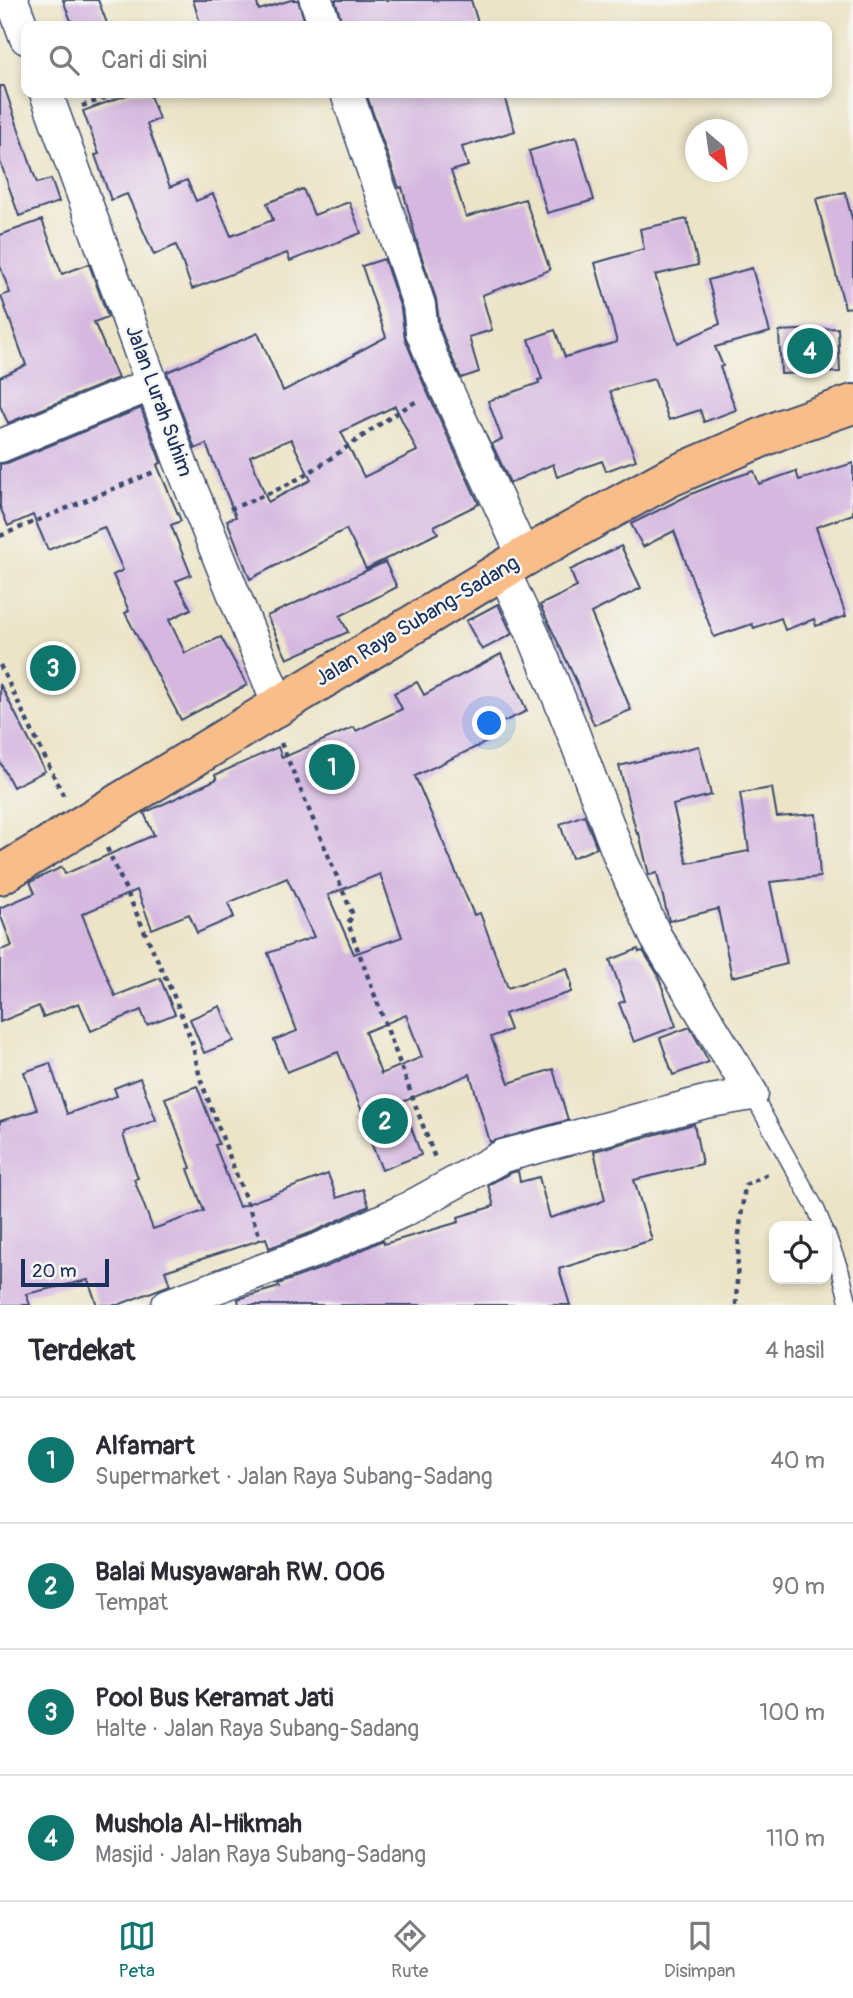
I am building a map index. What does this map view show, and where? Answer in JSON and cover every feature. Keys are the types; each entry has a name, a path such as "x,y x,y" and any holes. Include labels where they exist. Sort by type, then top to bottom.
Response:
{"main road":[{"name":"Jalan Raya Subang-Sadang","path":"0,875 513,563 668,478 784,428 853,404"}],"street":[{"path":"12,0 21,24"},
{"path":"316,0 323,21"},
{"path":"168,1305 320,1248 382,1221 503,1156 705,1102 752,1094 656,937 621,860 545,664 513,563 422,332 419,306 349,98"},
{"name":"Jalan Lurah Suhim","path":"51,104 273,709"},
{"path":"0,446 152,384"}],"lane":[{"path":"752,1094 821,1221"},
{"path":"832,1249 849,1305"}],"path":[{"path":"51,104 88,98"},
{"path":"204,520 271,494 303,476 390,416 444,387"},
{"path":"0,537 180,461"},
{"path":"0,665 86,823 176,1000 192,1042 200,1078 271,1267"},
{"path":"273,709 354,915 348,923 444,1188"},
{"path":"736,1305 738,1234 745,1185 790,1164"}],"building":[{"path":"63,0 98,0 106,21 71,21"},
{"path":"193,0 256,0 259,10 298,0 304,21 199,21"},
{"path":"335,0 471,0 477,21 341,21"},
{"path":"0,86 4,86 37,183 51,179 59,202 19,216 0,161"},
{"path":"118,98 151,98 159,119 147,124 170,187 187,180 196,201 213,194 231,236 273,220 267,203 303,189 314,215 349,202 361,233 290,261 287,253 192,289 176,245 154,255 127,194 111,200 95,155 99,154 83,111"},
{"path":"368,98 505,98 515,131 462,147 468,166 451,171 466,217 525,199 550,270 482,295 492,330 469,337 479,372 461,378 450,353 440,328 436,299 402,187 399,188"},
{"path":"576,137 594,200 547,213 529,151"},
{"path":"845,192 853,222 853,307 845,308 816,199"},
{"path":"687,219 698,265 655,275 678,343 720,324 708,280 752,268 770,332 715,347 736,410 704,422 700,410 669,420 654,379 610,391 636,460 606,471 602,461 557,477 553,464 510,483 492,444 502,439 488,401 539,383 538,380 542,379 529,339 555,330 565,357 617,342 595,263 644,249 640,229"},
{"path":"42,220 62,274 89,264 108,317 94,322 118,378 8,423 0,406 0,377 26,365 1,296 10,293 0,266 0,235"},
{"path":"384,259 401,309 405,339 479,504 434,526 438,533 366,569 346,529 250,579 227,520 236,517 206,444 195,449 167,372 258,333 283,391 355,355 386,337 362,266","holes":["395,406 417,451 364,477 341,432","291,439 311,480 268,502 250,456"]},
{"path":"838,328 840,372 781,374 779,331"},
{"path":"141,408 161,463 157,465 181,521 171,525 191,575 176,581 191,609 169,620 185,653 221,637 247,685 181,720 125,613 129,611 113,575 123,570 104,527 48,550 33,515 8,526 0,507 0,464"},
{"path":"853,463 853,514 816,527 846,616 816,626 814,619 785,630 781,618 754,628 752,624 714,637 674,531 643,547 631,524 689,495 754,471 759,484 796,471 799,480"},
{"path":"621,546 641,588 591,613 631,710 594,725 540,605 577,587 570,570"},
{"path":"385,562 397,587 340,616 348,632 287,659 267,616"},
{"path":"498,604 512,634 482,650 466,621"},
{"path":"501,654 527,711 488,729 493,739 415,776 474,915 480,913 508,988 567,968 571,992 504,1014 510,1030 491,1037 509,1083 553,1069 568,1120 490,1142 470,1074 402,1102 421,1155 382,1170 338,1052 287,1072 274,1040 297,1031 268,953 314,937 287,878 228,903 234,917 197,933 189,914 152,929 137,890 82,914 115,996 160,978 175,1014 147,1025 141,1010 91,1031 79,1003 43,1017 39,1006 0,1022 0,950 12,946 0,908 35,893 30,882 62,867 65,874 154,835 144,813 217,779 215,775 278,747 282,758 354,727 356,731 402,709 394,693 417,682 424,695","holes":["380,874 402,937 354,954 328,895","406,1015 422,1057 381,1074 365,1032"]},
{"path":"0,684 45,771 13,787 0,762"},
{"path":"699,746 711,795 673,805 687,863 749,851 740,793 772,788 777,817 816,814 820,877 770,882 787,964 732,977 718,909 669,921 657,873 649,875 619,766"},
{"path":"584,815 597,848 572,858 560,824"},
{"path":"638,949 639,952 643,951 657,973 676,1026 634,1042 619,1003 625,1001 610,960"},
{"path":"220,1006 234,1041 204,1053 190,1019"},
{"path":"690,1027 709,1062 673,1075 660,1038"},
{"path":"50,1063 67,1114 117,1096 114,1088 140,1078 156,1120 124,1132 123,1135 138,1178 134,1179 153,1229 204,1211 165,1098 197,1086 219,1144 215,1145 239,1207 328,1174 337,1198 363,1189 369,1206 313,1232 269,1248 266,1238 165,1271 170,1285 118,1305 97,1305 88,1280 26,1294 30,1305 0,1305 0,1121 37,1110 24,1072"},
{"path":"694,1124 702,1164 634,1180 652,1240 559,1269 570,1305 239,1305 238,1299 279,1287 278,1284 328,1266 383,1240 384,1244 459,1222 458,1217 494,1206 488,1185 510,1173 518,1171 520,1182 539,1177 550,1218 598,1203 605,1200 594,1151"}],"place":[{"name":"Mushola Al-Hikmah","path":"810,351"},
{"name":"Pool Bus Keramat Jati","path":"53,668"},
{"name":"Alfamart","path":"332,767"},
{"name":"Balai Musyawarah RW. 006","path":"385,1121"}]}
